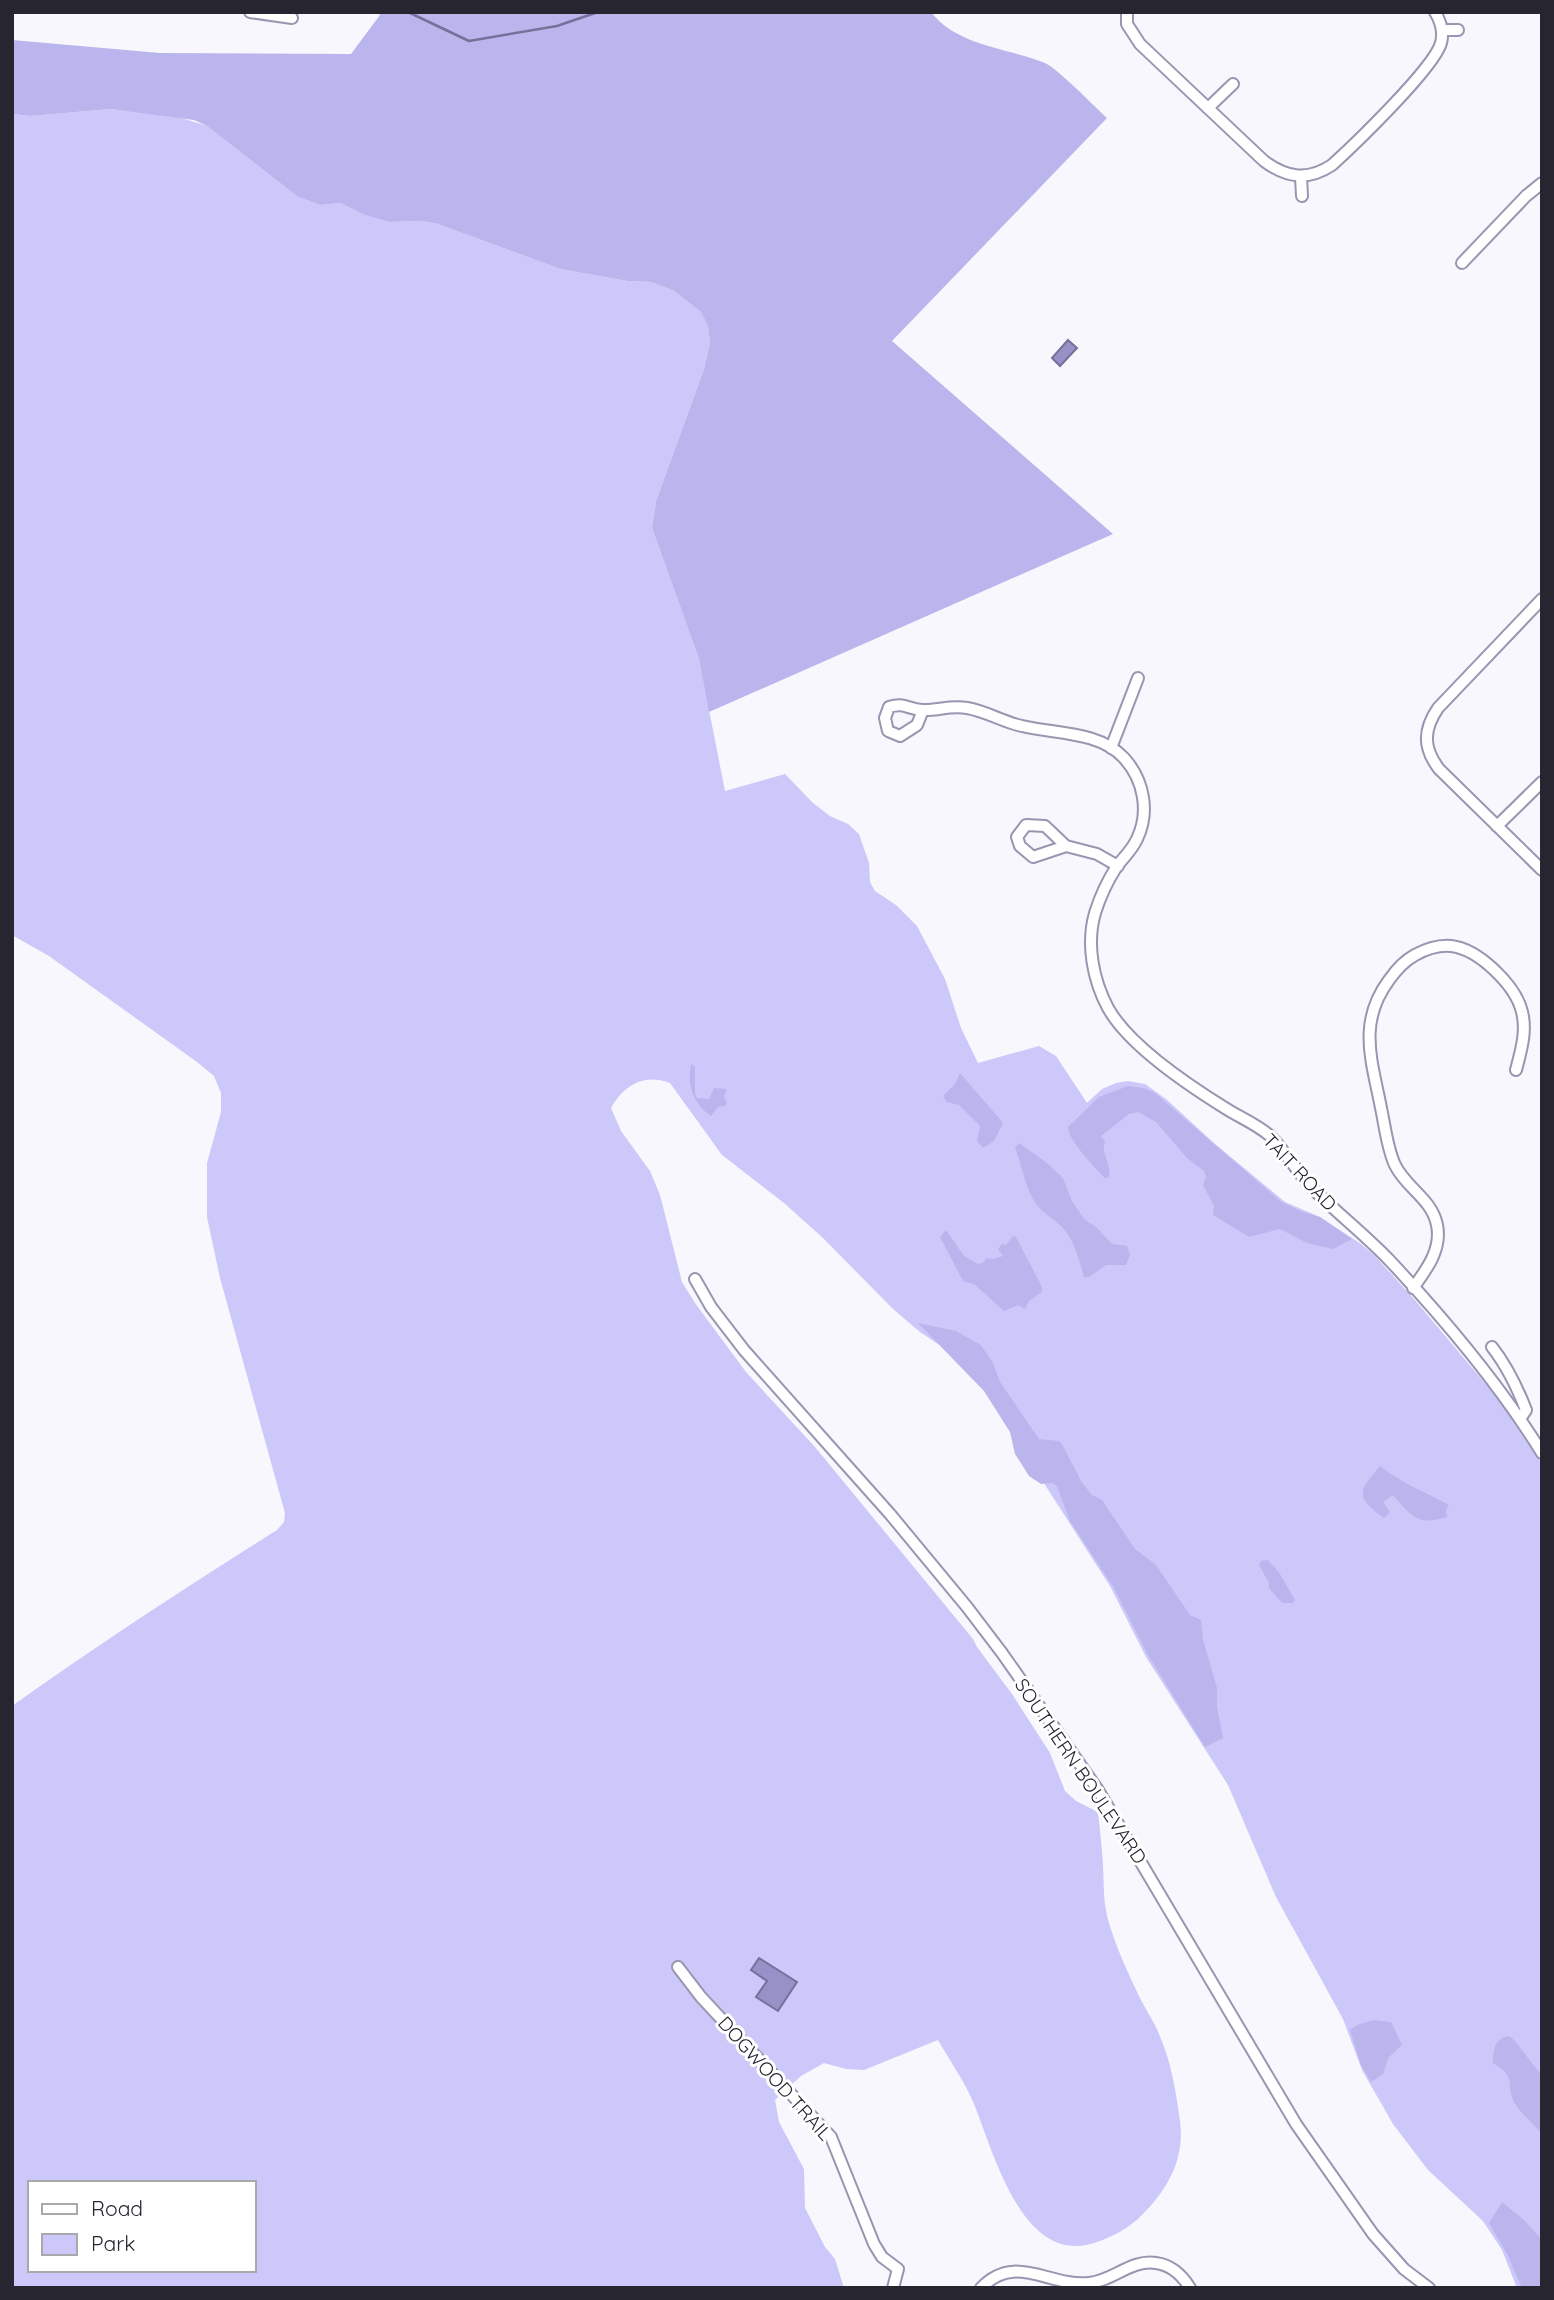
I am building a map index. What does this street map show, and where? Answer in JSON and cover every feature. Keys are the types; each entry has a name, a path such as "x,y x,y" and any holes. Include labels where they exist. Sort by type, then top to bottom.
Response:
{"street":[{"path":"250,12 292,18"},
{"path":"1127,12 1127,24 1134,36 1208,108 1276,170 1286,175 1301,177 1321,172 1345,153 1428,64 1438,49 1442,30 1435,12"},
{"path":"1442,30 1458,30"},
{"path":"1208,108 1233,84"},
{"path":"1301,177 1302,196"},
{"path":"1462,263 1525,197 1542,183"},
{"path":"1542,599 1438,708 1428,725 1426,736 1429,752 1439,769 1542,870"},
{"path":"923,710 966,708 1021,726 1075,735 1111,748 1138,678"},
{"name":"TAIT ROAD","path":"1111,748 1138,778 1144,800 1144,814 1138,837 1102,894 1092,927 1092,961 1100,993 1117,1023 1145,1051 1208,1097 1274,1139 1302,1178 1391,1262 1457,1339 1520,1419 1542,1453"},
{"path":"1497,826 1542,782"},
{"path":"1066,846 1097,854 1118,866"},
{"path":"1413,1288 1433,1258 1437,1247 1438,1226 1430,1207 1407,1183 1394,1162 1369,1050 1369,1025 1376,1000 1396,971 1415,955 1443,946 1461,948 1472,953 1500,976 1521,1005 1524,1026 1516,1070"},
{"name":"SOUTHERN BOULEVARD","path":"695,1279 711,1307 744,1350 890,1514 1002,1653 1098,1790 1296,2124 1373,2234 1404,2269 1429,2288"},
{"name":"TAIT ROAD","path":"1492,1347 1508,1369 1521,1397 1526,1410 1520,1419"},
{"name":"DOGWOOD TRAIL","path":"678,1966 701,1997 831,2137 874,2244 882,2257 898,2269 893,2288"},
{"path":"981,2288 994,2276 1012,2271 1076,2283 1090,2283 1128,2267 1149,2262 1176,2271 1190,2288"}],"green space":[{"path":"111,109 175,116 207,126 298,197 320,205 341,203 389,222 422,221 438,224 560,269 627,281 651,282 674,291 701,312 708,327 710,343 704,369 656,501 652,528 699,659 725,791 785,774 813,803 830,816 848,824 859,834 869,863 870,882 875,891 896,905 917,926 945,979 961,1028 978,1063 1039,1046 1056,1056 1087,1103 1102,1089 1116,1083 1128,1081 1145,1084 1285,1202 1320,1217 1374,1255 1500,1401 1542,1464 1542,2288 1517,2288 1502,2250 1483,2221 1428,2170 1393,2124 1362,2070 1343,2019 1276,1897 1228,1785 1146,1657 1110,1586 1038,1474 1003,1403 953,1354 920,1332 893,1309 784,1203 722,1155 670,1083 652,1079 629,1087 611,1108 621,1131 650,1171 660,1195 682,1282 746,1372 815,1447 973,1639 1050,1753 1065,1791 1076,1801 1098,1812 1109,1923 1141,2001 1157,2029 1175,2087 1180,2121 1180,2148 1167,2184 1137,2220 1109,2237 1071,2246 1049,2239 1031,2223 1015,2202 970,2096 938,2040 864,2070 846,2069 824,2063 801,2076 775,2100 779,2122 804,2169 805,2208 825,2247 835,2259 844,2288 12,2288 12,1706 143,1616 277,1530 284,1522 285,1513 220,1278 207,1217 207,1163 221,1112 221,1093 214,1076 49,956 12,935 12,114 30,116"}],"shaded area":[{"path":"377,12 931,12 942,23 969,39 1051,67 1107,118 892,341 1113,534 709,712 699,659 652,528 656,501 704,369 710,343 708,327 701,312 674,291 651,282 627,281 560,269 438,224 422,221 389,222 363,214 341,203 320,205 298,197 207,126 194,120 111,109 30,116 12,114 12,40 160,53 351,54 380,15"},
{"path":"1068,340 1077,348 1060,366 1052,358"},
{"path":"691,1064 695,1067 697,1098 709,1099 714,1088 727,1089 724,1097 727,1103 718,1107 711,1116 693,1093"},
{"path":"960,1073 1003,1123 994,1141 983,1148 977,1141 980,1126 959,1105 947,1102 943,1096 955,1084"},
{"path":"1128,1086 1155,1093 1280,1201 1320,1217 1352,1239 1333,1249 1307,1243 1280,1229 1249,1237 1213,1215 1214,1206 1203,1185 1206,1176 1204,1171 1187,1158 1156,1122 1138,1112 1129,1114 1101,1136 1105,1141 1104,1150 1109,1167 1109,1177 1105,1178 1077,1146 1068,1127 1099,1097"},
{"path":"1019,1143 1063,1178 1072,1201 1084,1219 1112,1244 1127,1246 1130,1255 1126,1265 1106,1265 1089,1277 1084,1277 1070,1238 1062,1227 1040,1208 1029,1191 1015,1148"},
{"path":"946,1230 964,1256 978,1264 983,1263 986,1258 1003,1256 998,1249 1002,1244 1006,1245 1013,1236 1016,1237 1042,1287 1042,1292 1029,1301 1025,1309 1018,1305 1004,1311 974,1284 963,1281 940,1237"},
{"path":"918,1323 956,1331 981,1345 993,1363 1000,1382 1039,1439 1059,1441 1062,1444 1081,1481 1092,1495 1102,1500 1135,1549 1156,1565 1190,1615 1201,1620 1203,1640 1217,1688 1217,1707 1223,1738 1205,1747 1148,1655 1114,1588 1070,1521 1057,1486 1052,1483 1041,1484 1029,1476 1015,1454 1010,1432 984,1391"},
{"path":"1380,1466 1405,1483 1449,1505 1446,1510 1447,1517 1437,1520 1416,1518 1393,1495 1383,1502 1390,1512 1384,1518 1381,1516 1367,1503 1363,1492"},
{"path":"1268,1560 1280,1574 1295,1600 1293,1603 1282,1603 1269,1588 1259,1565 1261,1561"},
{"path":"759,1958 797,1982 778,2011 756,1997 767,1981 751,1970"},
{"path":"1374,2020 1391,2022 1402,2045 1388,2058 1383,2074 1371,2082 1361,2065 1350,2030"},
{"path":"1509,2036 1542,2076 1542,2134 1516,2105 1512,2098 1509,2078 1493,2063 1497,2042"},
{"path":"1502,2202 1524,2220 1542,2240 1542,2288 1522,2288 1489,2223"}],"waterway":[{"path":"408,12 469,41 557,26 598,12"}]}
